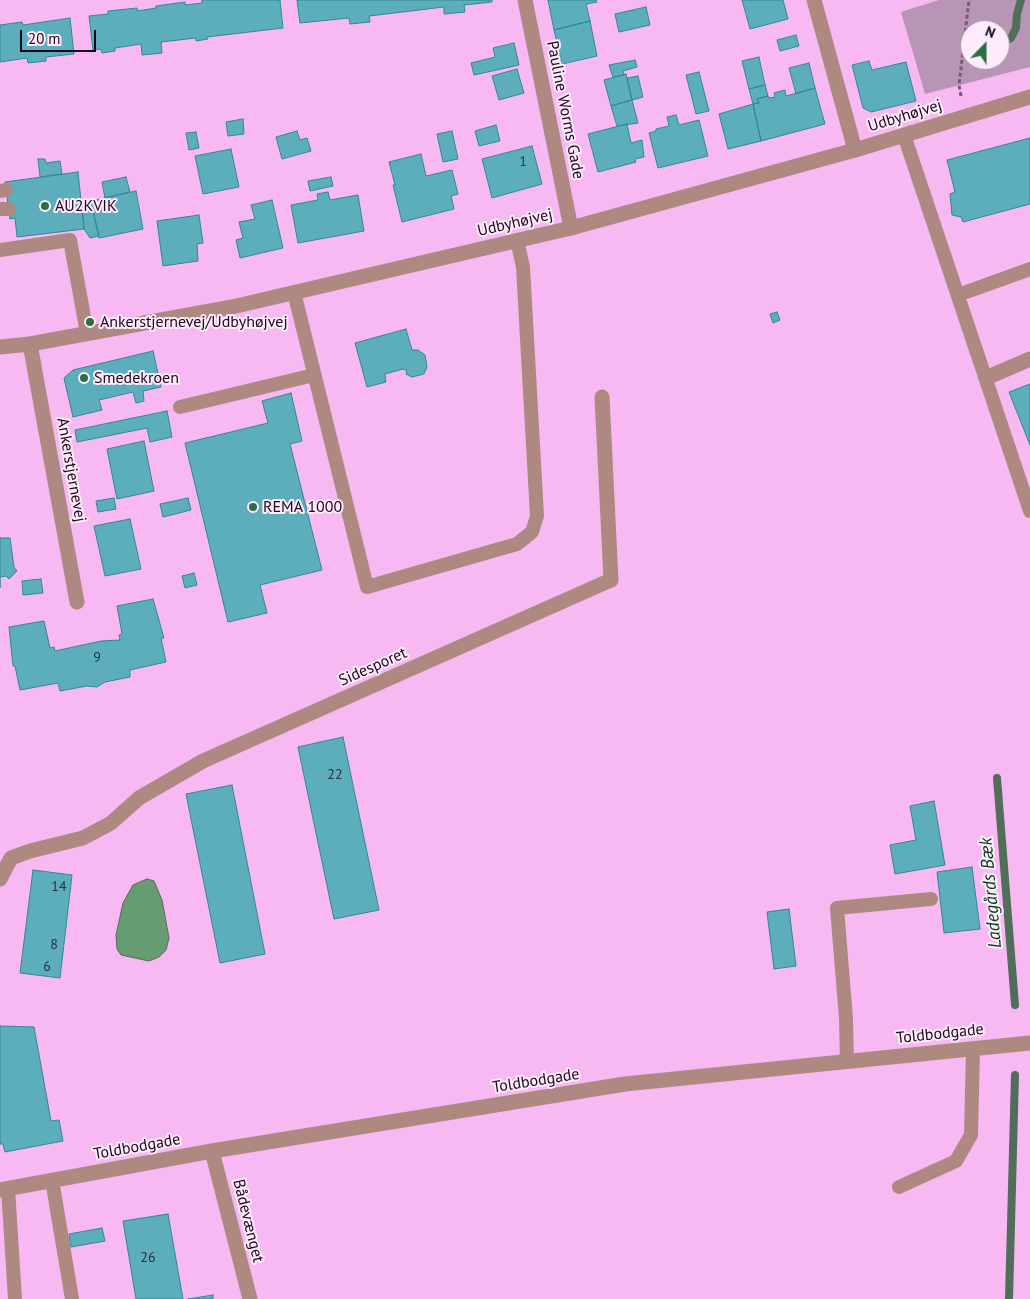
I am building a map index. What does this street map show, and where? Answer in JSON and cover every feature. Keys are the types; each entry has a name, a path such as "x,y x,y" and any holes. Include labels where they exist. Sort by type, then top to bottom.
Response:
{"street":[{"name":"Pauline Worms Gade","path":"525,0 571,228"},
{"path":"814,0 855,150"},
{"name":"Udbyhøjvej","path":"0,347 30,344 232,307 571,228 855,150 1030,97"},
{"name":"Ankerstjernevej","path":"30,344 77,602"},
{"path":"986,378 1030,359"},
{"name":"Sidesporet","path":"0,879 11,858 30,851 83,838 111,823 139,798 203,761 611,580 602,398"},
{"name":"Toldbodgade","path":"4,1189 212,1151 625,1084 1030,1043"},
{"name":"Bådevænget","path":"212,1151 250,1299"}],"lane":[{"path":"904,135 1030,511"},
{"path":"0,250 70,240 87,334"},
{"path":"294,292 368,587 517,544 532,532 537,516 523,267 517,240"},
{"path":"958,295 1030,269"},
{"path":"180,407 314,375"},
{"path":"847,1062 837,908 931,899"},
{"path":"899,1186 956,1161 971,1135 973,1049"},
{"path":"52,1180 72,1299"},
{"path":"4,1189 14,1299"}],"path":[{"path":"964,116 959,85 969,0"}],"shaded area":[{"path":"939,0 1030,0 1030,67 925,94 901,12"},
{"path":"147,879 154,881 162,900 169,938 166,950 159,957 149,961 121,955 117,949 116,935 123,903 133,885"}],"building":[{"path":"202,0 280,0 283,28 207,37 208,39 196,41 196,38 161,42 162,53 142,55 141,44 115,48 115,51 102,53 101,49 93,50 89,16 108,14 108,11 137,8 137,11 185,2 185,5 202,3"},
{"path":"297,0 492,0 492,2 464,5 465,12 444,14 444,7 369,16 370,22 350,24 349,18 300,23"},
{"path":"548,0 596,0 597,2 586,4 590,21 554,30"},
{"path":"742,0 783,0 788,19 750,29"},
{"path":"646,7 650,25 619,32 615,14"},
{"path":"70,18 74,54 46,57 46,61 28,63 27,58 0,62 0,25 22,22 23,25"},
{"path":"590,21 597,56 562,64 554,30"},
{"path":"796,35 799,46 780,51 777,40"},
{"path":"514,43 519,65 474,75 471,63 495,57 493,48"},
{"path":"759,57 765,85 749,89 742,61"},
{"path":"635,60 637,67 623,71 624,75 613,77 609,65"},
{"path":"869,61 872,70 906,62 916,101 871,112 863,108 852,65"},
{"path":"809,63 815,88 796,94 789,68"},
{"path":"517,69 524,93 499,100 492,76"},
{"path":"699,72 709,111 696,114 686,75"},
{"path":"626,74 632,100 611,106 604,80"},
{"path":"638,76 643,97 632,100 627,78"},
{"path":"765,85 768,96 757,99 759,103 753,104 749,89"},
{"path":"815,88 825,124 761,141 753,104 759,103 757,99 768,96 769,98 775,97 774,93 785,90 786,96"},
{"path":"632,100 638,123 617,126 611,106"},
{"path":"753,104 761,141 728,149 719,114"},
{"path":"676,115 679,125 699,120 708,156 658,168 649,133 669,126 667,117"},
{"path":"243,119 244,134 228,136 226,122"},
{"path":"627,124 631,143 642,140 644,157 635,159 636,162 598,172 588,134"},
{"path":"496,125 500,141 479,146 475,131"},
{"path":"297,131 300,140 307,138 311,151 282,159 276,137"},
{"path":"452,131 458,159 443,162 437,134"},
{"path":"196,132 199,148 189,150 186,133"},
{"path":"1030,138 1030,204 963,222 961,217 952,215 950,194 955,192 947,160"},
{"path":"532,146 542,184 492,198 482,159"},
{"path":"231,149 239,187 203,194 195,156"},
{"path":"421,154 426,176 452,170 458,194 451,196 454,209 402,222 389,162"},
{"path":"38,159 45,159 46,163 60,161 62,174 40,177"},
{"name":"AU2KVIK","path":"78,172 84,229 17,237 15,218 10,219 5,182"},
{"path":"126,177 130,192 105,198 102,182"},
{"path":"331,177 333,186 310,191 308,181"},
{"path":"136,191 143,229 99,238 93,211 97,211 95,200"},
{"path":"328,192 330,200 358,195 364,231 298,243 291,205 318,200 317,194"},
{"path":"95,200 97,211 93,211 99,236 90,238 84,229 82,203"},
{"path":"272,200 283,248 240,258 236,240 243,238 239,222 255,219 251,205"},
{"path":"199,215 203,243 197,244 198,261 163,266 157,221"},
{"path":"777,312 780,320 773,323 770,314"},
{"path":"406,329 412,350 418,350 425,355 427,367 424,374 412,377 406,374 407,371 403,369 385,374 386,382 367,387 355,343"},
{"path":"153,351 161,387 143,391 144,401 136,403 133,392 99,400 102,410 73,417 64,378 73,370"},
{"path":"1030,384 1030,445 1009,392"},
{"name":"REMA 1000","path":"291,393 302,441 290,444 322,570 260,585 267,613 228,622 185,443 268,423 262,401"},
{"path":"167,411 172,437 150,442 147,428 77,442 75,430"},
{"path":"144,441 154,491 117,499 107,449"},
{"path":"114,498 116,509 98,512 96,501"},
{"path":"188,498 191,510 163,517 160,504"},
{"path":"130,519 141,569 105,576 94,526"},
{"path":"0,538 10,538 14,567 17,571 9,579 6,576 0,577"},
{"path":"194,573 197,585 185,588 182,576"},
{"path":"41,579 43,593 23,595 22,581"},
{"path":"153,599 164,638 161,638 166,662 130,670 130,677 105,682 97,687 87,686 60,691 58,683 20,690 15,666 13,666 9,627 44,621 50,648 54,647 55,651 101,641 120,640 119,635 122,634 117,606"},
{"path":"343,737 379,910 334,919 298,747"},
{"path":"232,785 265,954 220,963 186,794"},
{"path":"934,801 945,865 895,874 890,845 916,840 910,806"},
{"path":"972,867 980,929 944,933 937,872"},
{"path":"33,870 72,875 60,978 20,973"},
{"path":"789,909 796,966 774,969 767,912"},
{"path":"0,1026 34,1027 51,1121 59,1120 63,1141 5,1152 3,1144 0,1144"},
{"path":"168,1214 183,1299 136,1299 123,1221"},
{"path":"102,1228 105,1241 71,1247 69,1234"},
{"path":"213,1295 213,1299 188,1299"}],"waterway":[{"name":"Ladegårds Bæk","path":"1010,38 1016,28 1021,0"},
{"name":"Ladegårds Bæk","path":"997,778 1015,1005"},
{"name":"Ladegårds Bæk","path":"1009,1299 1015,1075"}],"place":[{"name":"AU2KVIK","path":"45,206"},
{"name":"Ankerstjernevej/Udbyhøjvej","path":"90,322"},
{"name":"Smedekroen","path":"84,378"},
{"name":"REMA 1000","path":"253,507"}]}
